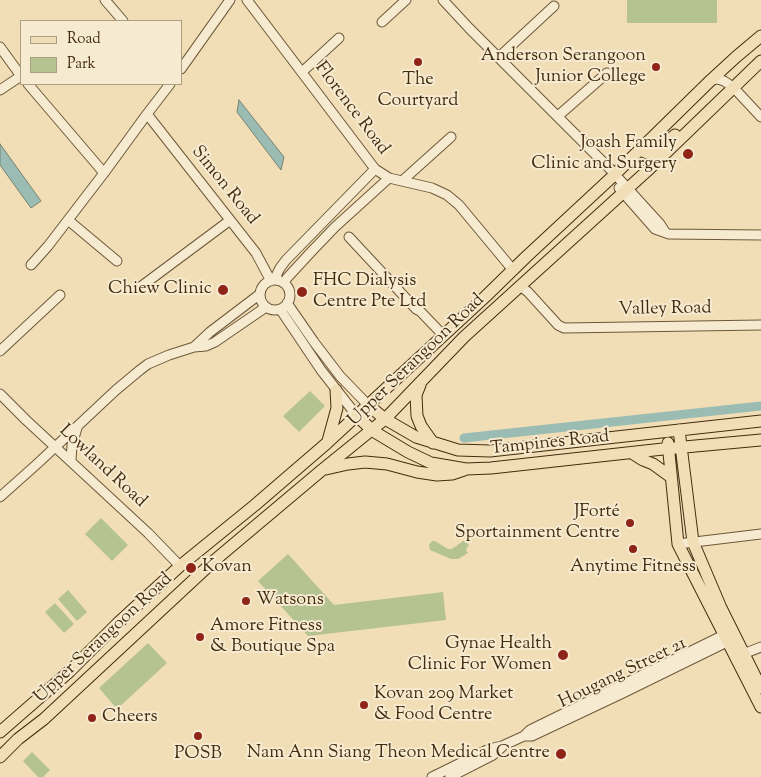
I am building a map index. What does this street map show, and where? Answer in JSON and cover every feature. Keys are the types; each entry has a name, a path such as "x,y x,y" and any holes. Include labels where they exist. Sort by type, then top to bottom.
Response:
{"main road":[{"name":"Upper Serangoon Road","path":"0,732 70,671 119,622 180,566 328,443 641,150 711,80 761,36"},
{"name":"Upper Serangoon Road","path":"0,757 18,739 44,719 208,566 386,419 464,337 626,191 761,61"},
{"path":"641,150 647,152 655,151 691,122 705,114"},
{"path":"422,380 416,396 417,416 421,426 433,443"},
{"path":"328,443 337,408 336,390"},
{"name":"Tampines Road","path":"368,405 386,419 416,437 458,450 490,451 761,421"},
{"name":"Tampines Road","path":"356,416 373,430 408,452 431,462 466,469 761,440"},
{"path":"680,430 693,542 721,608 730,636"},
{"path":"667,431 678,544 730,636 761,708"},
{"path":"632,453 653,464 671,477"},
{"path":"322,470 365,462 387,464 437,475 452,474 466,469"},
{"path":"739,655 761,688"}],"street":[{"path":"105,0 122,20"},
{"path":"182,68 230,0"},
{"name":"Florence Road","path":"247,0 376,169 389,178 432,188 446,195 459,205 513,270"},
{"path":"382,22 406,0"},
{"path":"443,0 558,116 613,176 656,229 670,234 761,235"},
{"path":"499,57 554,6"},
{"path":"302,72 339,38"},
{"path":"0,47 20,75"},
{"path":"558,116 607,72"},
{"path":"0,90 20,77"},
{"path":"711,80 718,79 733,87 761,117"},
{"path":"29,85 104,173"},
{"path":"31,265 68,220 169,85"},
{"name":"Simon Road","path":"146,114 248,242 272,280"},
{"path":"402,181 451,137"},
{"path":"272,280 284,283 290,294 284,306 272,310 262,303 260,294 262,287 272,280 282,265 376,169"},
{"path":"284,283 335,227 389,178"},
{"path":"68,220 117,261"},
{"path":"139,288 230,221"},
{"path":"349,237 416,309 417,314 441,337"},
{"path":"263,265 273,268 282,265"},
{"name":"Valley Road","path":"524,282 528,284 559,320 569,327 761,325"},
{"path":"194,347 210,332 260,294"},
{"path":"0,350 60,296"},
{"path":"284,306 321,370 356,416"},
{"path":"284,306 336,372 368,405"},
{"path":"0,497 140,370 159,359 215,342 266,307"},
{"name":"Lowland Road","path":"0,394 148,533 180,566"},
{"path":"71,460 72,446 78,425"},
{"path":"678,544 761,534"},
{"name":"Hougang Street 21","path":"432,777 489,749 502,746 524,736 530,730 730,636"},
{"path":"739,655 761,647"},
{"name":"Hougang Street 21","path":"450,777 493,755 502,746"}],"green space":[{"path":"627,0 717,0 717,23 627,23"},
{"path":"310,391 325,406 299,432 283,416"},
{"path":"101,518 128,545 112,561 85,534"},
{"path":"432,541 452,549 465,541 469,546 466,550 468,553 458,559 451,559 430,550 429,545"},
{"path":"288,554 334,605 443,592 446,620 308,636 258,581"},
{"path":"68,590 87,612 77,621 58,599"},
{"path":"55,603 74,624 64,633 45,612"},
{"path":"148,643 167,663 117,709 99,688"},
{"path":"32,752 50,770 43,777 38,777 23,761"}],"water":[{"path":"239,100 284,157 281,170 237,112"},
{"path":"0,144 41,201 31,208 0,165"}],"waterway":[{"path":"464,438 761,406"}],"place":[{"name":"The Courtyard","path":"418,62"},
{"name":"Anderson Serangoon Junior College","path":"656,67"},
{"name":"Joash Family Clinic and Surgery","path":"688,154"},
{"name":"Chiew Clinic","path":"223,290"},
{"name":"FHC Dialysis Centre Pte Ltd","path":"302,292"},
{"name":"JForté Sportainment Centre","path":"630,523"},
{"name":"Anytime Fitness","path":"633,549"},
{"name":"Kovan","path":"191,568"},
{"name":"Watsons","path":"246,601"},
{"name":"Amore Fitness & Boutique Spa","path":"200,637"},
{"name":"Gynae Health Clinic For Women","path":"563,655"},
{"name":"Kovan 209 Market & Food Centre","path":"364,705"},
{"name":"Cheers","path":"92,718"},
{"name":"POSB","path":"198,736"},
{"name":"Nam Ann Siang Theon Medical Centre","path":"561,754"}]}
